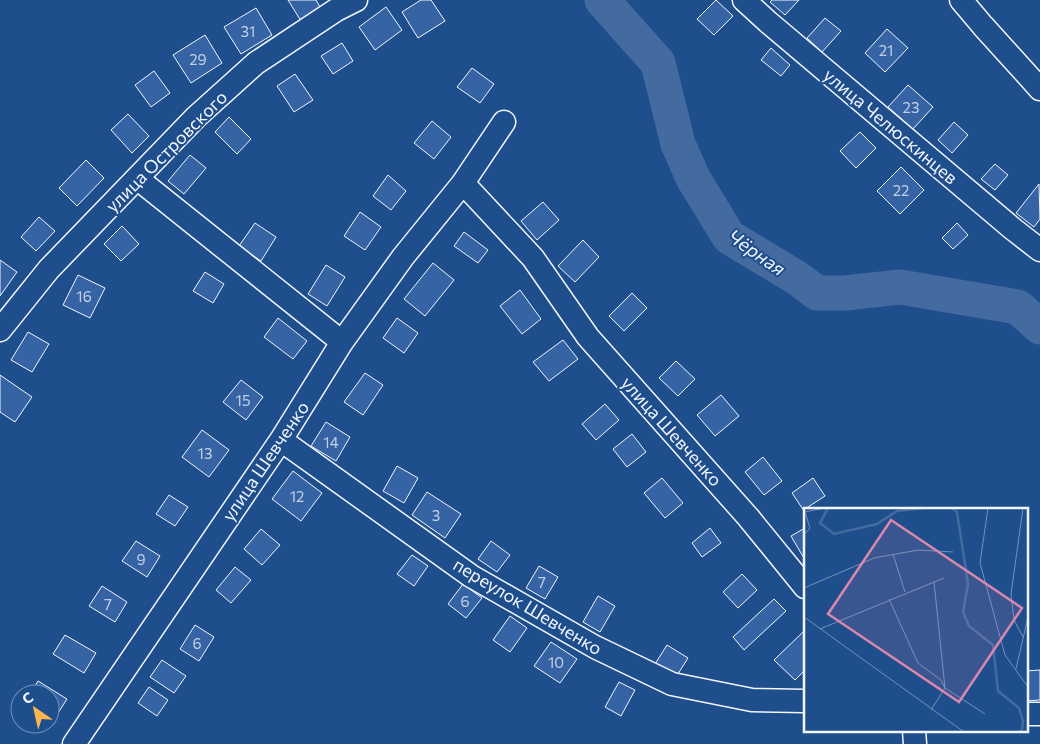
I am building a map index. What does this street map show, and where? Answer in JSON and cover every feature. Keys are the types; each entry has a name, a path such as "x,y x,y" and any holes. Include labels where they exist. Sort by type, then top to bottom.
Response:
{"street":[{"name":"улица Островского","path":"0,330 49,269 196,118 256,63 336,10 356,0"},
{"name":"улица Челюскинцев","path":"744,0 776,29 1040,250"},
{"path":"961,0 1040,89"},
{"name":"улица Шевченко","path":"74,744 281,440 342,342 403,257 463,183 504,122"},
{"path":"138,178 342,342"},
{"name":"улица Шевченко","path":"463,183 533,258 588,337 748,516 804,586"},
{"name":"переулок Шевченко","path":"281,440 470,576 594,647 672,684 752,700 804,701"}],"building":[{"path":"288,0 316,0 321,9 301,21"},
{"path":"421,0 431,0 445,21 418,38 402,12"},
{"path":"716,0 733,16 714,35 697,19"},
{"path":"772,0 799,0 785,15 770,2"},
{"path":"386,7 402,30 375,50 359,27"},
{"path":"256,8 272,35 241,54 224,27"},
{"path":"825,18 841,31 822,52 807,38"},
{"path":"887,29 908,48 885,72 865,53"},
{"path":"205,35 222,63 191,83 173,55"},
{"path":"342,43 353,61 333,74 321,56"},
{"path":"771,48 790,65 781,76 761,60"},
{"path":"472,68 494,84 480,103 457,87"},
{"path":"154,71 170,93 151,107 135,85"},
{"path":"295,74 313,100 294,112 277,86"},
{"path":"908,85 933,107 913,129 888,107"},
{"path":"128,114 149,136 132,153 111,130"},
{"path":"229,117 251,139 237,154 215,132"},
{"path":"432,121 451,137 434,159 414,143"},
{"path":"954,122 968,135 952,153 938,140"},
{"path":"860,132 876,148 856,168 840,151"},
{"path":"190,155 206,168 184,194 168,181"},
{"path":"86,160 104,178 77,206 59,188"},
{"path":"995,164 1008,175 995,190 981,179"},
{"path":"901,167 924,190 900,214 877,191"},
{"path":"388,175 406,191 391,210 373,196"},
{"path":"1039,184 1040,219 1034,227 1016,213"},
{"path":"543,202 559,220 537,240 521,221"},
{"path":"360,212 381,227 365,250 344,236"},
{"path":"39,217 55,231 36,251 21,237"},
{"path":"255,223 276,237 261,261 239,246"},
{"path":"957,223 968,235 953,249 942,238"},
{"path":"122,226 139,244 121,261 104,244"},
{"path":"464,232 488,250 478,263 454,246"},
{"path":"583,240 599,257 575,282 558,266"},
{"path":"0,260 17,272 0,296"},
{"path":"433,263 454,280 425,316 404,299"},
{"path":"326,265 345,277 327,306 308,294"},
{"path":"205,272 224,284 213,303 193,291"},
{"path":"78,275 105,288 90,318 63,305"},
{"path":"520,290 541,319 522,334 500,306"},
{"path":"632,293 647,308 624,331 609,316"},
{"path":"278,318 307,341 293,359 264,337"},
{"path":"397,318 418,333 404,353 383,338"},
{"path":"28,332 49,344 32,372 11,360"},
{"path":"563,340 578,359 549,381 533,362"},
{"path":"676,361 695,379 678,396 659,378"},
{"path":"365,373 383,385 363,415 344,402"},
{"path":"0,375 32,397 15,422 0,412"},
{"path":"241,380 263,397 246,420 223,402"},
{"path":"721,395 739,416 715,436 697,415"},
{"path":"605,404 619,420 596,440 582,424"},
{"path":"326,422 350,437 336,461 311,446"},
{"path":"202,430 229,450 209,477 182,457"},
{"path":"632,434 646,452 627,467 613,449"},
{"path":"763,457 782,481 764,495 745,472"},
{"path":"397,466 418,478 404,503 383,491"},
{"path":"293,471 322,493 301,521 272,499"},
{"path":"662,478 683,503 665,518 644,493"},
{"path":"813,478 825,496 804,508 804,511 792,493"},
{"path":"427,492 461,514 445,538 412,515"},
{"path":"169,495 188,507 175,526 156,514"},
{"path":"710,528 721,543 702,557 692,543"},
{"path":"261,529 280,545 262,565 244,549"},
{"path":"804,529 804,558 791,536"},
{"path":"136,541 160,556 147,577 122,561"},
{"path":"491,541 510,555 497,572 478,559"},
{"path":"412,555 428,566 414,586 397,574"},
{"path":"539,566 558,577 545,599 526,588"},
{"path":"235,567 251,580 231,603 216,590"},
{"path":"742,574 757,590 738,608 723,592"},
{"path":"463,584 482,598 466,618 448,604"},
{"path":"102,586 127,602 115,622 89,606"},
{"path":"598,596 615,606 600,632 583,622"},
{"path":"774,599 786,611 744,650 733,637"},
{"path":"510,616 527,628 510,652 493,640"},
{"path":"195,625 214,637 199,661 180,649"},
{"path":"804,633 804,671 795,680 774,660"},
{"path":"65,635 96,653 84,673 53,654"},
{"path":"551,642 577,659 560,683 534,666"},
{"path":"667,645 688,658 676,677 655,664"},
{"path":"162,660 186,676 174,693 150,677"},
{"path":"1040,670 1040,700 1028,701 1028,671"},
{"path":"619,682 635,690 621,716 605,707"},
{"path":"149,687 168,700 157,716 138,703"},
{"path":"60,695 67,699 60,710"}],"waterway":[{"name":"Чёрная","path":"602,0 658,63 678,144 693,178 729,237 797,278 817,293 845,293 900,287 1018,307 1040,327"}]}
